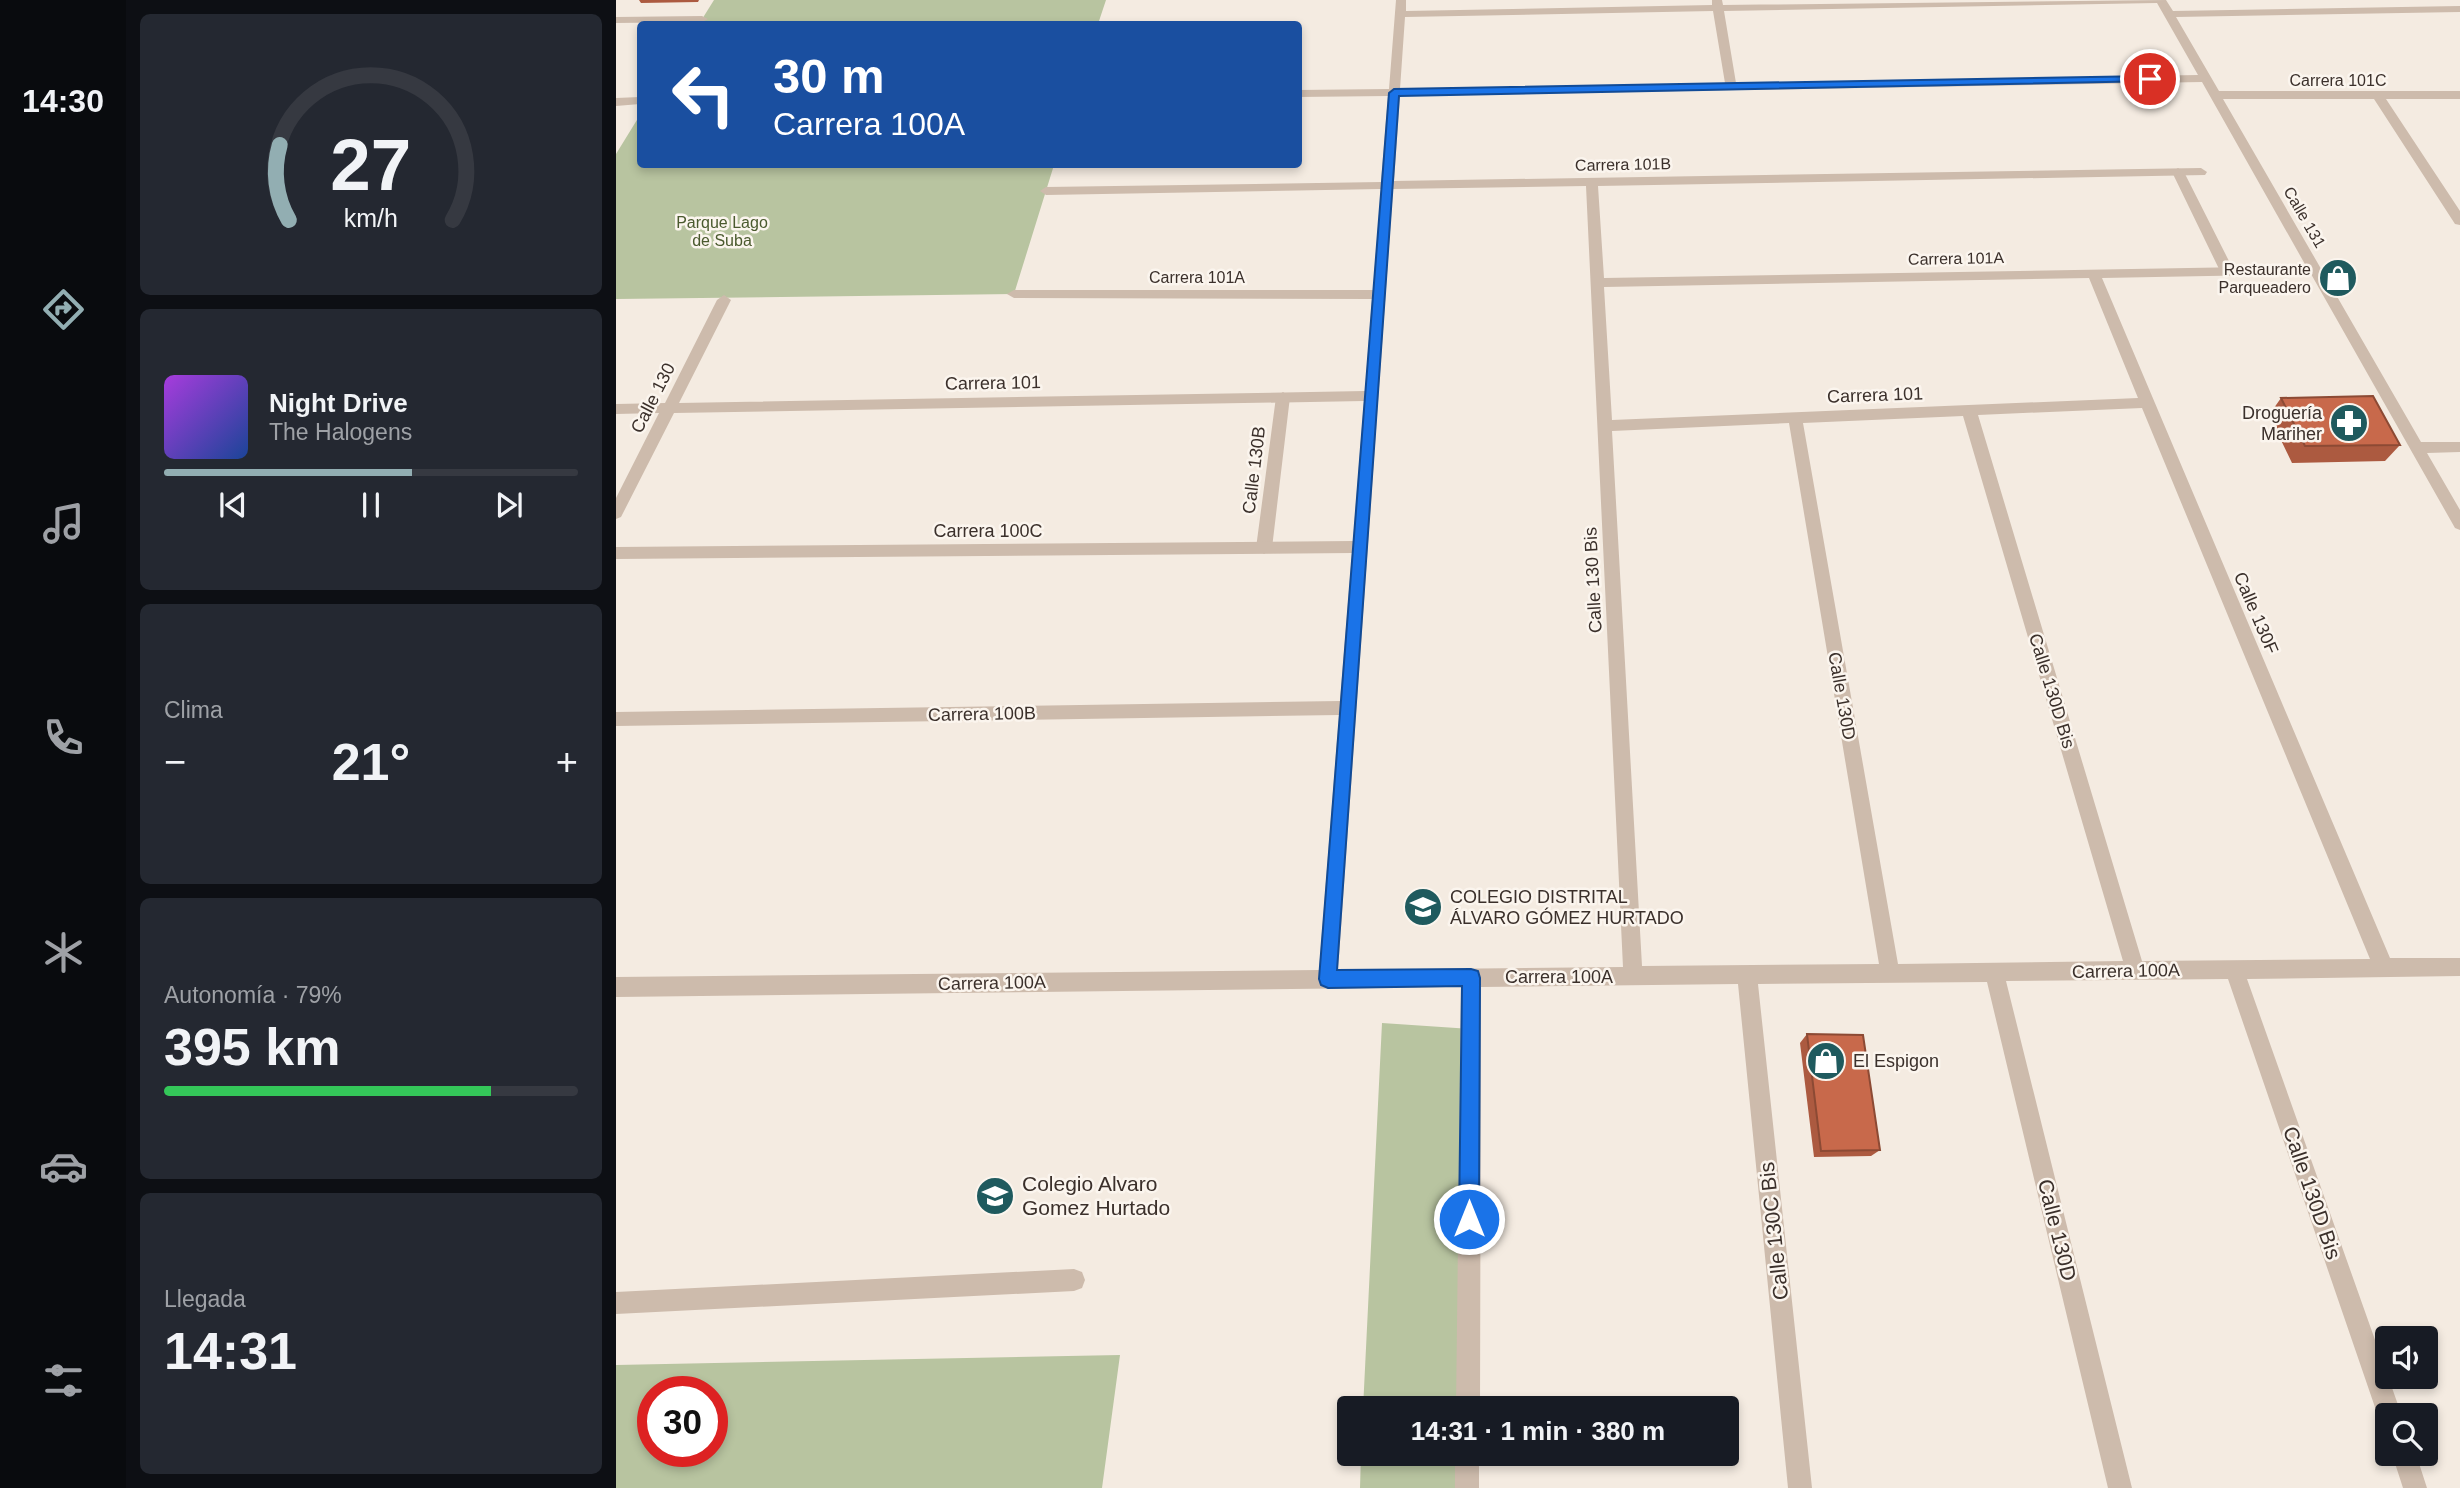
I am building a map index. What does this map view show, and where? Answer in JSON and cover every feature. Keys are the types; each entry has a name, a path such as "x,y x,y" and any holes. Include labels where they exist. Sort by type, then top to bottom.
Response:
{"street":[{"path":"1328,979 1400,7 2154,0"},
{"name":"Calle 131","path":"2161,0 2460,524"},
{"path":"1718,4 1731,86"},
{"path":"2169,15 2460,9"},
{"path":"616,20 702,19"},
{"path":"1302,94 2206,78"},
{"name":"Carrera 101C","path":"2216,95 2460,95"},
{"path":"2378,96 2460,221"},
{"path":"616,102 637,101"},
{"path":"2178,172 2227,271"},
{"name":"Carrera 101B","path":"1046,191 2201,172"},
{"name":"Calle 130 Bis","path":"1592,182 1633,976"},
{"name":"Carrera 101A","path":"1597,283 2316,270"},
{"name":"Calle 130F","path":"2093,273 2384,968"},
{"name":"Carrera 101A","path":"1014,294 1379,295"},
{"name":"Calle 130","path":"616,513 724,300"},
{"name":"Carrera 101","path":"616,409 1371,396"},
{"name":"Calle 130B","path":"1264,548 1283,397"},
{"name":"Carrera 101","path":"1605,426 2147,403"},
{"name":"Calle 130D Bis","path":"1969,411 2135,970"},
{"name":"Calle 130D","path":"1795,418 1890,974"},
{"path":"2416,448 2460,447"},
{"name":"Carrera 100C","path":"616,553 1360,547"},
{"name":"Carrera 100B","path":"616,719 1348,708"},
{"name":"Carrera 100A","path":"616,987 2460,967"},
{"name":"Calle 130D Bis","path":"2234,969 2385,1403"},
{"name":"Calle 130D","path":"1994,972 2120,1488"},
{"name":"Calle 130C Bis","path":"1747,975 1800,1488"},
{"path":"1468,1396 1471,978"},
{"path":"616,1303 1074,1280"},
{"path":"1467,1466 1467,1488"},
{"path":"2407,1466 2415,1488"}],"green space":[{"path":"714,0 1106,0 1099,21 701,21"},
{"name":"Parque Lago de Suba","path":"637,120 637,168 1053,168 1014,294 616,299 616,154"},
{"path":"1382,1023 1471,1029 1468,1396 1364,1396"},
{"path":"1120,1355 1102,1488 616,1488 616,1365"},
{"path":"1361,1466 1467,1466 1467,1488 1360,1488"}],"building":[{"path":"2373,396 2400,445 2305,446 2281,398"},
{"path":"1807,1034 1863,1035 1880,1150 1821,1151"}],"place":[{"name":"Restaurante Parqueadero","path":"2338,278"},
{"name":"Droguería Mariher","path":"2349,423"},
{"name":"COLEGIO DISTRITAL ÁLVARO GÓMEZ HURTADO","path":"1423,907"},
{"name":"El Espigon","path":"1826,1061"},
{"name":"Colegio Alvaro Gomez Hurtado","path":"995,1196"}],"route":[{"path":"1469,1219 1471,978 1328,979 1394,93 2150,79"}]}
